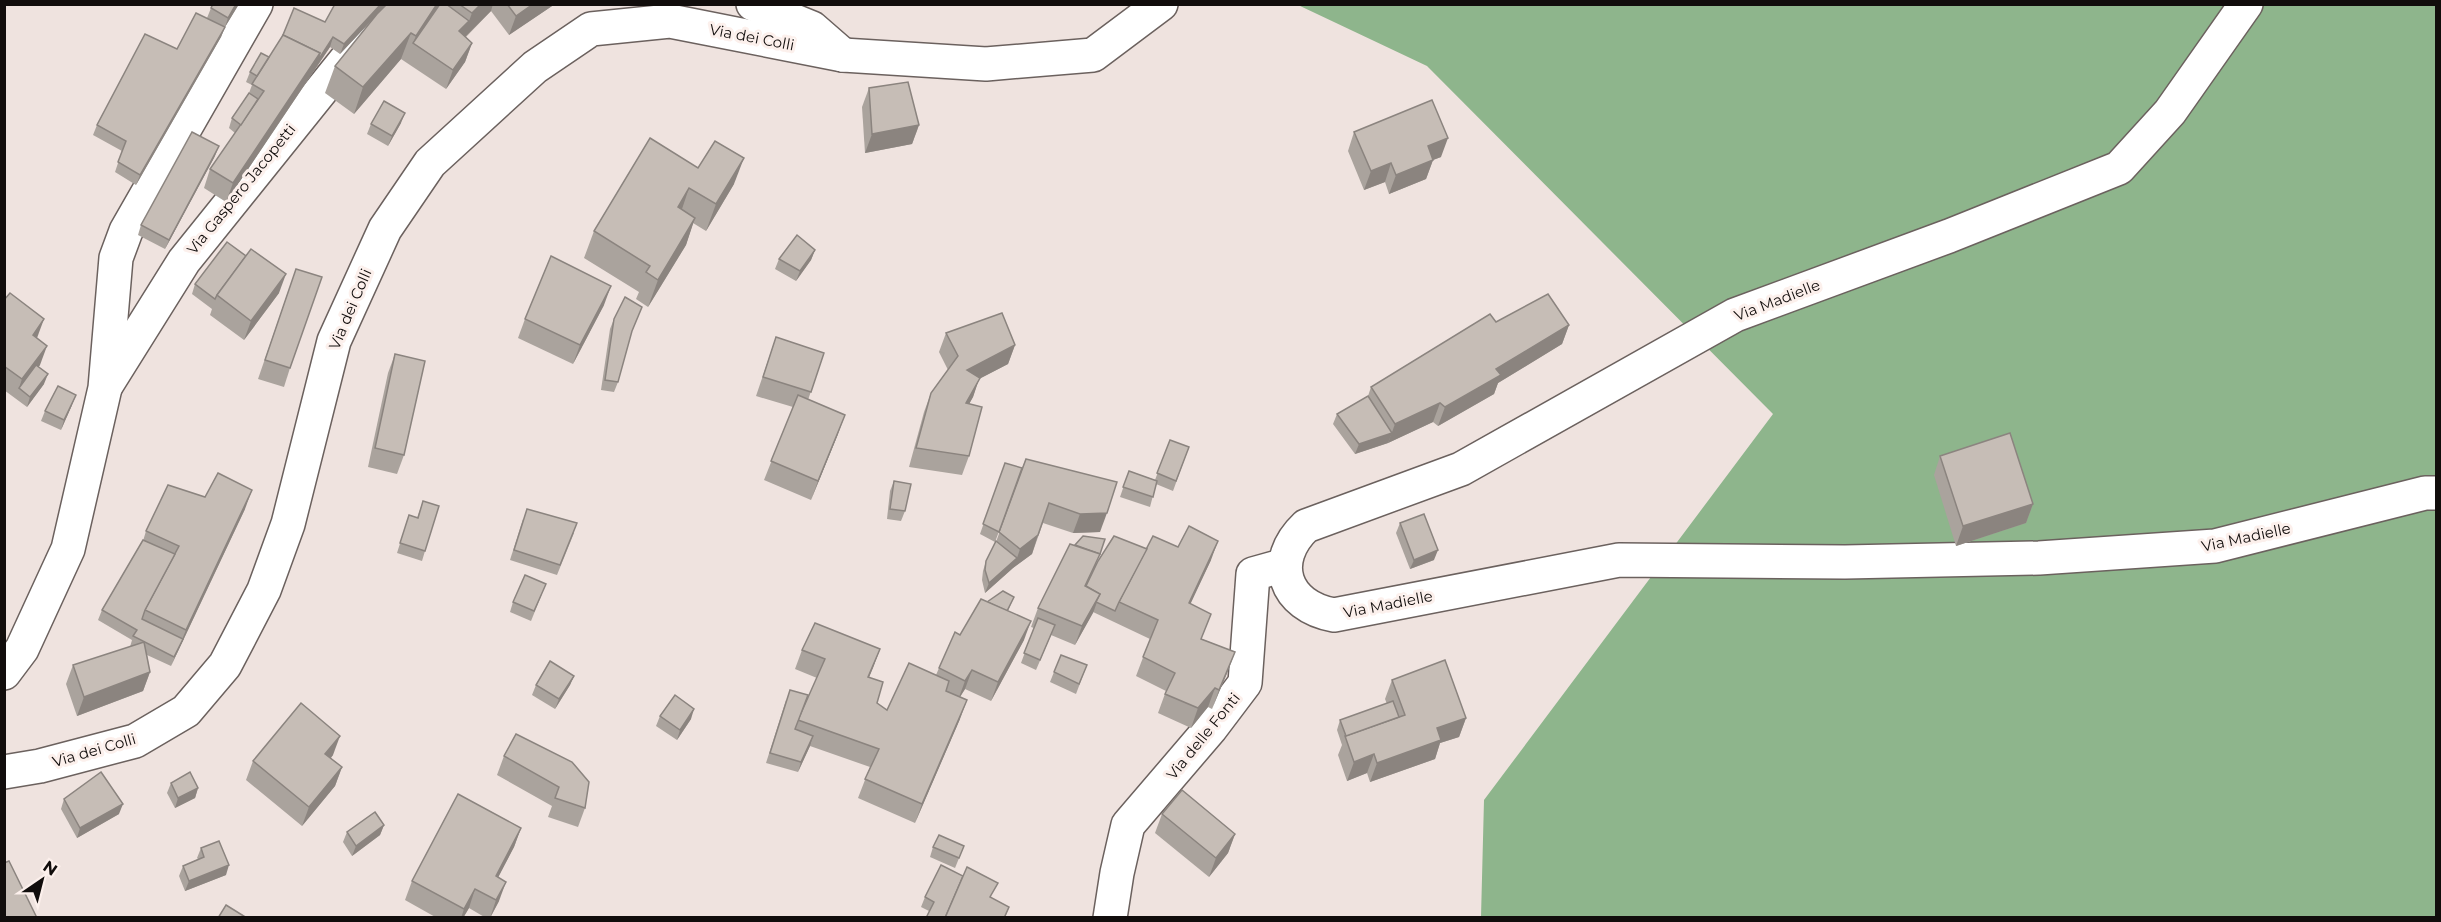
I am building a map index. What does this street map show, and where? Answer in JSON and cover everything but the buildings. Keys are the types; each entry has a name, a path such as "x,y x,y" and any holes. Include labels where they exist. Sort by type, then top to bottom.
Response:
{"street":[{"name":"Via Gaspero Jacopetti","path":"4,674 22,649 68,549 105,388 116,258 126,231 256,4"},
{"name":"Via Gaspero Jacopetti","path":"105,388 184,261 365,36 397,4"},
{"name":"Via dei Colli","path":"753,4 812,28 843,55"},
{"name":"Via dei Colli","path":"4,772 40,766 135,741 186,711 225,665 264,590 284,535 334,341 385,229 430,163 535,67 591,29 670,21 843,55 986,64 1093,55 1161,4"},
{"name":"Via Madielle","path":"2246,4 2170,112 2119,168 1949,236 1735,315 1461,470 1306,526 1295,536 1288,550 1285,565 1287,580 1294,594 1305,605 1319,612 1334,615 1619,560 1845,562 2028,558 2216,546 2425,493 2436,493"},
{"name":"Via delle Fonti","path":"1110,918 1128,825 1211,728 1245,683 1253,574 1285,565"}],"green space":[{"path":"1298,5 2436,5 2436,917 1481,917 1484,800 1773,414 1427,66"}]}
